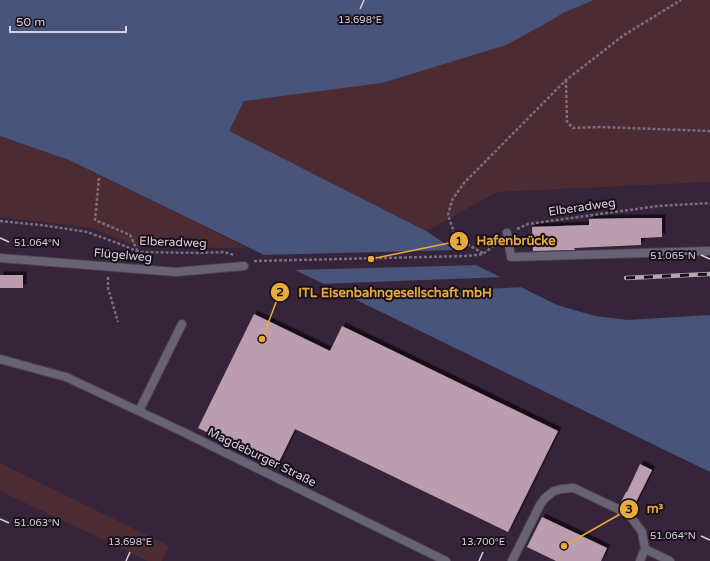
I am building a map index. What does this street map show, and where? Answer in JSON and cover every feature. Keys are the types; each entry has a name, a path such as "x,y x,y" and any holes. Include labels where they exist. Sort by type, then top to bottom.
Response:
{"street":[{"path":"507,233 511,257 710,251"},
{"name":"Flügelweg","path":"0,258 176,272 246,263"},
{"path":"139,411 182,324"},
{"name":"Magdeburger Straße","path":"0,359 66,377 139,411 446,561"},
{"path":"512,561 540,505 545,498 561,488 574,488 631,517 642,532 645,549 640,561"},
{"path":"645,549 670,561"}],"path":[{"path":"483,254 456,238 448,215 452,200 464,183 566,80 624,35 681,0"},
{"path":"566,80 567,122 573,128 600,127 710,131"},
{"path":"99,178 95,220 130,235 139,252"},
{"name":"Elberadweg","path":"483,254 507,233 528,224 658,206 710,203"},
{"name":"Elberadweg","path":"0,221 41,225 86,232 139,252 224,252 237,256"},
{"path":"246,263 467,256 483,254"},
{"path":"108,266 108,288 118,322"}],"shaded area":[{"path":"594,0 710,0 710,182 497,192 426,231 228,131 244,101 382,83 530,32 563,13"},
{"path":"0,136 69,160 248,248 137,247 94,229 0,217"},
{"path":"0,463 169,546 162,561 148,561 0,491"}],"water":[{"path":"0,0 594,0 563,13 506,45 382,83 244,101 229,131 426,231 480,267 557,305 595,316 628,320 710,315 710,472 69,160 0,136"}],"pier":[{"path":"457,250 481,265 293,270 262,255"},
{"path":"505,277 526,287 344,295 320,284"}],"building":[{"path":"662,218 662,237 641,238 641,245 574,248 575,250 533,251 532,227 589,225 589,219"},
{"path":"0,275 23,275 23,288 0,288"},
{"path":"254,314 330,351 342,326 558,431 508,532 295,429 277,466 198,428"},
{"path":"640,464 652,470 632,510 620,504"},
{"path":"542,517 607,548 601,561 556,561 527,547"}],"railway":[{"path":"626,278 710,274"}],"place":[{"name":"Hafenbrücke","path":"371,259"},
{"name":"ITL Eisenbahngesellschaft mbH","path":"262,339"},
{"name":"m³","path":"564,546"}]}
